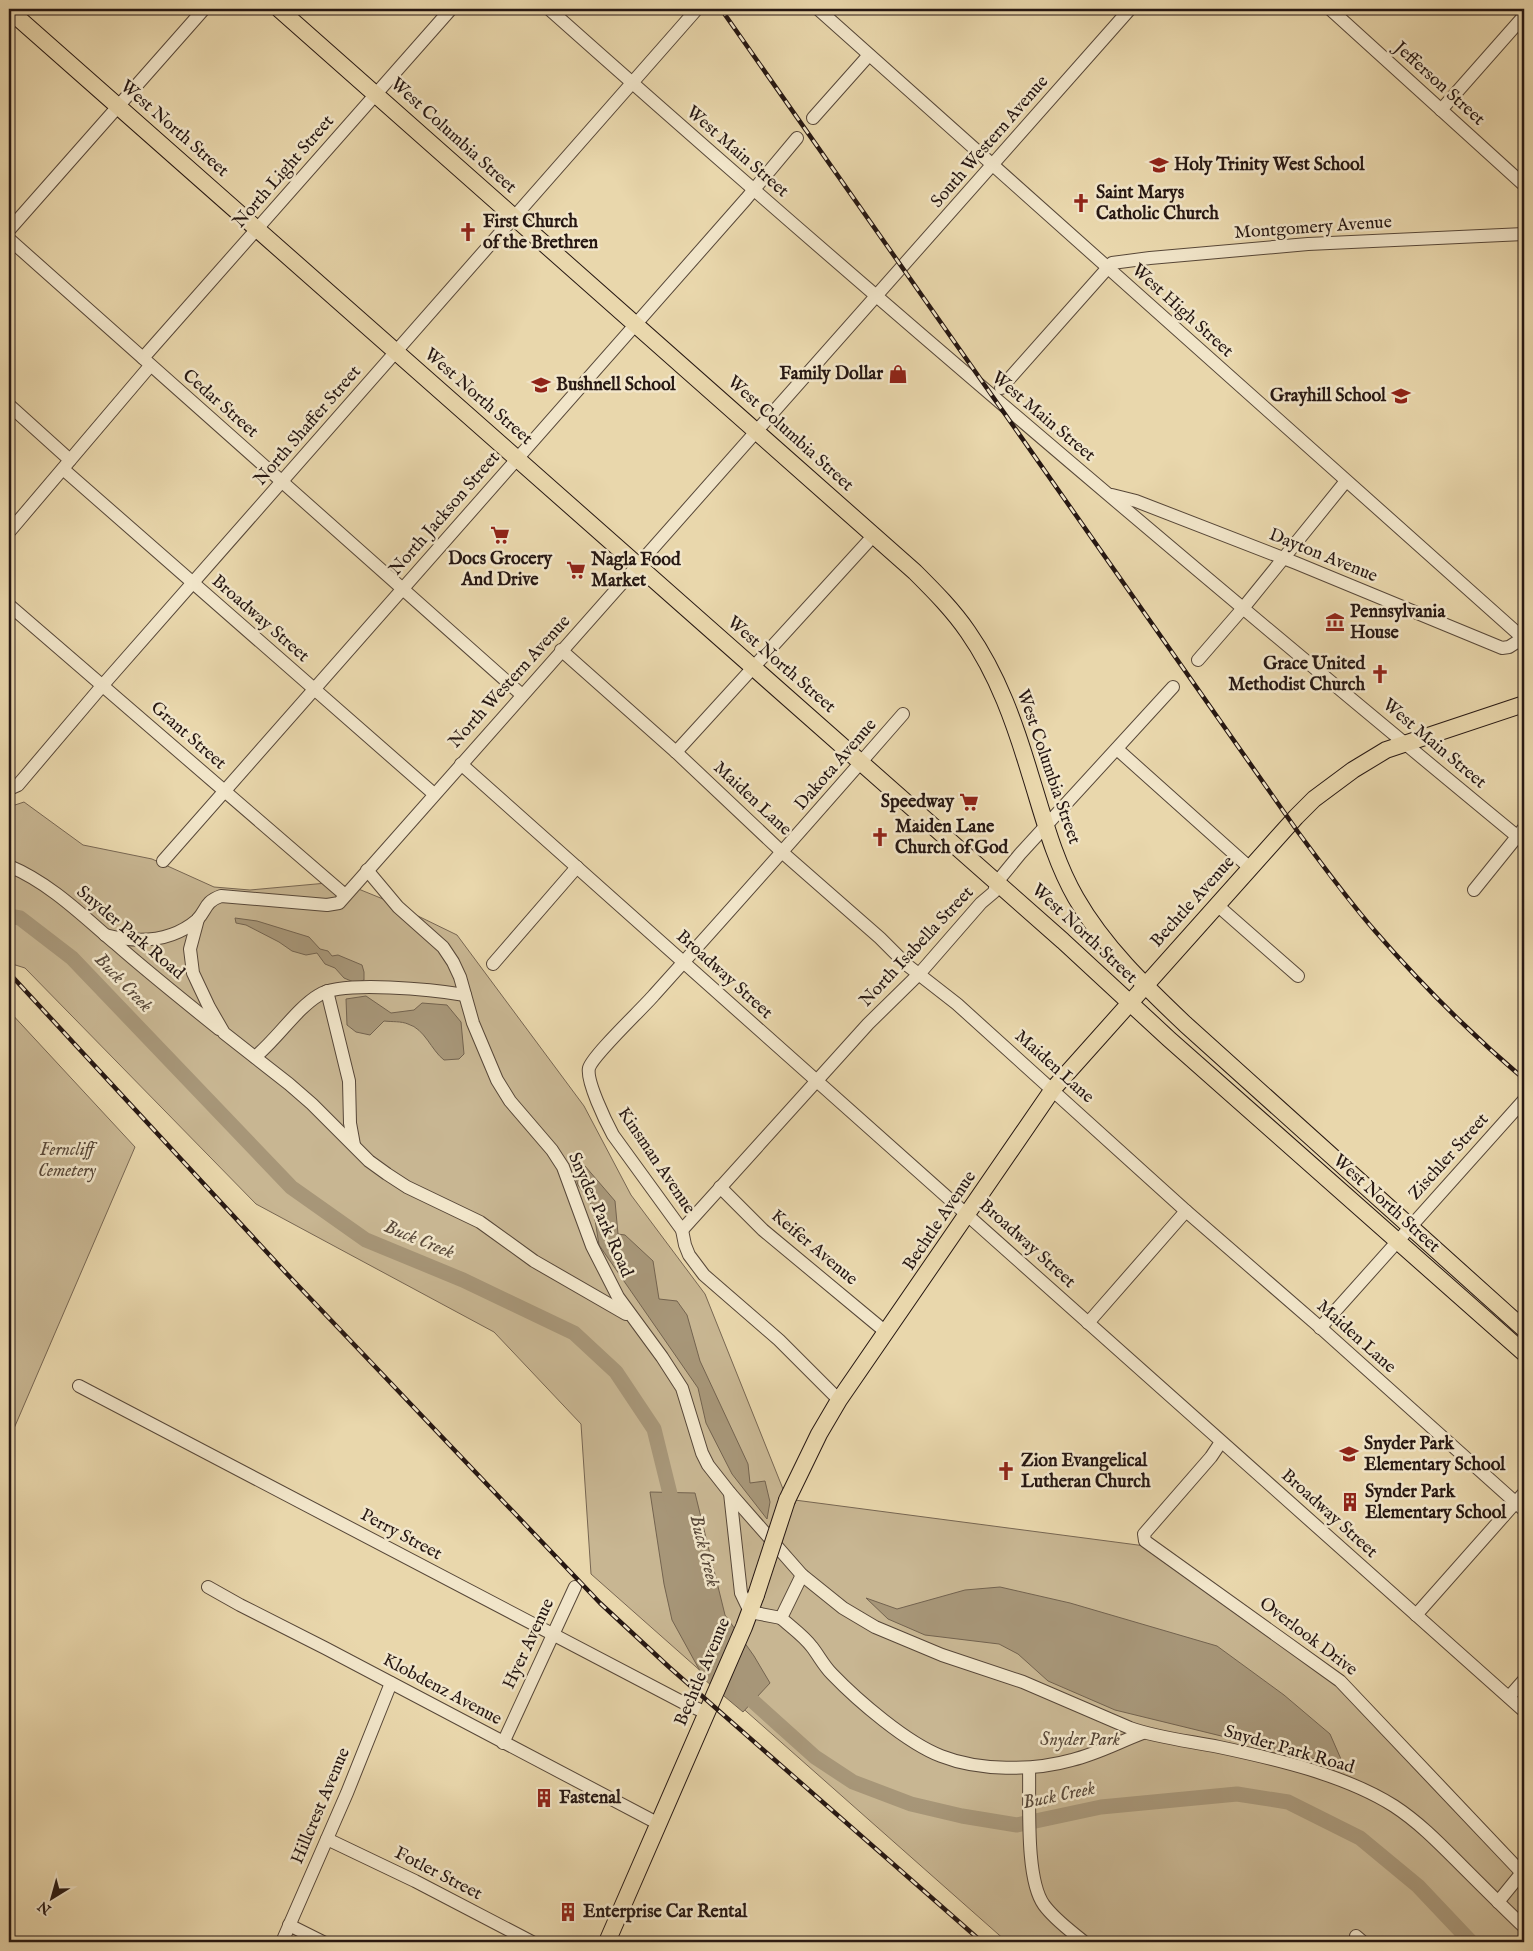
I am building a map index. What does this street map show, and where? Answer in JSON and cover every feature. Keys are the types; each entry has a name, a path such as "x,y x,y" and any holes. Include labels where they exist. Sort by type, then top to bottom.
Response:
{"main road":[{"name":"West Columbia Street","path":"279,9 756,430 938,595 968,632 988,664 1006,701 1046,826 1064,874 1076,898 1114,953 1145,986"},
{"name":"West North Street","path":"9,10 997,882 1129,1002 1524,1353"},
{"name":"Bechtle Avenue","path":"607,1942 747,1620 786,1500 818,1434 839,1400 887,1333 1053,1089 1129,1002 1314,799 1353,770 1386,750 1524,704"},
{"name":"West North Street","path":"1145,986 1409,1227 1524,1329"}],"street":[{"path":"9,230 204,9"},
{"name":"North Light Street","path":"9,532 66,465 147,362 257,229 452,9"},
{"name":"West Main Street","path":"549,9 876,297 1108,494 1406,744 1522,835"},
{"name":"North Shaffer Street","path":"9,789 18,784 697,9"},
{"name":"West High Street","path":"818,9 1524,638"},
{"name":"South Western Avenue","path":"876,297 1130,9"},
{"name":"Jefferson Street","path":"1330,9 1524,185"},
{"path":"1441,110 1524,16"},
{"path":"813,118 869,55"},
{"name":"North Jackson Street","path":"163,861 754,190 797,138"},
{"name":"Montgomery Avenue","path":"1107,268 1112,263 1118,261 1299,245 1524,234"},
{"name":"Cedar Street","path":"9,239 522,695"},
{"path":"1001,388 1107,268"},
{"name":"North Western Avenue","path":"105,935 134,941 158,939 185,928 198,918 209,903 221,896 327,905 339,902 876,297"},
{"name":"Broadway Street","path":"9,405 66,465 193,583 434,794"},
{"path":"1198,660 1244,608 1346,481"},
{"name":"Dayton Avenue","path":"1108,494 1136,501 1284,558 1502,648 1509,647 1524,638"},
{"path":"676,752 874,535"},
{"name":"Grant Street","path":"9,605 345,894"},
{"name":"Maiden Lane","path":"562,650 676,752 783,853 880,938 907,965 958,1004 1186,1211 1521,1502"},
{"name":"North Isabella Street","path":"682,1230 868,1024 920,974 981,903 994,892 997,882 1046,826 1173,686"},
{"name":"Dakota Avenue","path":"635,1016 783,853 903,714"},
{"path":"1116,749 1250,868"},
{"name":"Broadway Street","path":"460,764 968,1214 1524,1711"},
{"path":"1474,890 1522,835"},
{"name":"Snyder Park Road","path":"9,866 31,877 52,891 164,985 312,1104 354,1147 387,1174 416,1191 480,1222 534,1261 604,1300 632,1319"},
{"path":"493,964 577,868"},
{"name":"Snyder Park Road","path":"366,870 398,907 443,947 453,962 473,1023 497,1080 510,1101 552,1150 563,1167 592,1246 618,1297 682,1388 702,1453 708,1465 802,1575 843,1608 875,1627 942,1655 1023,1682 1143,1733 1277,1761 1343,1782 1370,1793 1393,1806 1430,1834 1524,1927"},
{"path":"1217,905 1298,976"},
{"name":"Snyder Park Road","path":"198,918 190,949 193,973 224,1033"},
{"path":"255,1057 277,1038 311,1001 327,991 339,989 402,989 465,995"},
{"path":"327,991 350,1080 350,1123 354,1147"},
{"name":"Kinsman Avenue","path":"635,1016 595,1058 589,1069 590,1080 604,1118 613,1135 682,1230 684,1245 704,1276 779,1340 839,1400"},
{"name":"Zischler Street","path":"1320,1328 1524,1100"},
{"name":"Keifer Avenue","path":"720,1187 763,1230 887,1333"},
{"path":"1088,1323 1186,1211"},
{"name":"Perry Street","path":"78,1386 707,1713"},
{"name":"Overlook Drive","path":"1221,1442 1211,1457 1144,1534 1145,1541 1340,1681 1364,1704 1523,1873"},
{"path":"730,1493 741,1592 747,1620 781,1618 811,1646 832,1674 868,1708 922,1746 939,1755 970,1764 1029,1768 1051,1766 1073,1760 1143,1733"},
{"path":"1416,1615 1521,1502"},
{"path":"781,1618 802,1575"},
{"name":"Klobdenz Avenue","path":"208,1587 240,1606 659,1824"},
{"name":"Hyer Avenue","path":"503,1743 575,1587"},
{"path":"1509,1697 1524,1680"},
{"name":"Hillcrest Avenue","path":"282,1942 391,1684"},
{"path":"1029,1768 1033,1867 1037,1892 1045,1905 1084,1942"},
{"name":"Fotler Street","path":"327,1839 415,1881 532,1942"},
{"path":"1498,1902 1523,1873"},
{"path":"289,1925 323,1942"}],"green space":[{"name":"Snyder Park","path":"24,802 83,845 152,859 214,887 250,890 327,883 356,888 457,935 584,1106 631,1195 705,1294 787,1499 1153,1547 1340,1681 1524,1875 1524,1942 1007,1942 591,1574 581,1424 494,1332 256,1204 25,968 9,963 9,807"},
{"name":"Ferncliff Cemetery","path":"9,1011 135,1147 9,1440"}],"water":[{"path":"235,918 257,921 309,937 320,949 328,951 332,956 338,955 362,965 364,980 356,983 344,978 335,968 325,964 317,953 306,955 292,951 246,925 236,923"},
{"path":"366,996 391,1013 414,1010 422,1003 447,1005 461,1022 464,1054 459,1059 444,1060 419,1030 402,1022 384,1021 370,1035 356,1032 347,1025 346,999"},
{"path":"585,1166 615,1201 618,1234 625,1235 653,1261 659,1299 677,1301 687,1315 700,1361 748,1464 750,1483 765,1481 770,1502 767,1519 732,1474 706,1423 698,1388 599,1245 593,1207 578,1185 573,1169"},
{"path":"650,1492 695,1493 725,1615 754,1656 770,1683 743,1712 705,1680 672,1620 664,1584"},
{"path":"1000,1587 1070,1603 1217,1646 1284,1695 1330,1734 1344,1766 1115,1710 1048,1681 1018,1654 999,1644 925,1635 888,1619 866,1598 897,1609 965,1590"}],"waterway":[{"name":"Buck Creek","path":"9,916 20,918 72,958 291,1187 366,1240 463,1280 574,1333 616,1372 654,1429 674,1510"},
{"name":"Buck Creek","path":"740,1687 746,1695 815,1757 853,1782 911,1804 962,1816 1017,1825 1101,1807 1237,1794 1288,1802 1360,1838 1418,1886 1471,1942"}],"railway":[{"path":"721,9 1326,870 1392,951 1447,1008 1524,1079"},
{"path":"9,973 287,1274 600,1603 669,1667 982,1942"}],"place":[{"name":"Holy Trinity West School","path":"1159,165"},
{"name":"Saint Marys Catholic Church","path":"1081,203"},
{"name":"First Church of the Brethren","path":"468,232"},
{"name":"Family Dollar","path":"898,374"},
{"name":"Bushnell School","path":"541,385"},
{"name":"Grayhill School","path":"1401,396"},
{"name":"Docs Grocery And Drive","path":"500,535"},
{"name":"Nagla Food Market","path":"576,570"},
{"name":"Pennsylvania House","path":"1335,622"},
{"name":"Grace United Methodist Church","path":"1380,674"},
{"name":"Speedway","path":"969,802"},
{"name":"Maiden Lane Church of God","path":"880,837"},
{"name":"Snyder Park Elementary School","path":"1349,1454"},
{"name":"Zion Evangelical Lutheran Church","path":"1006,1471"},
{"name":"Synder Park Elementary School","path":"1350,1502"},
{"name":"Fastenal","path":"544,1798"},
{"name":"Enterprise Car Rental","path":"568,1912"}]}
